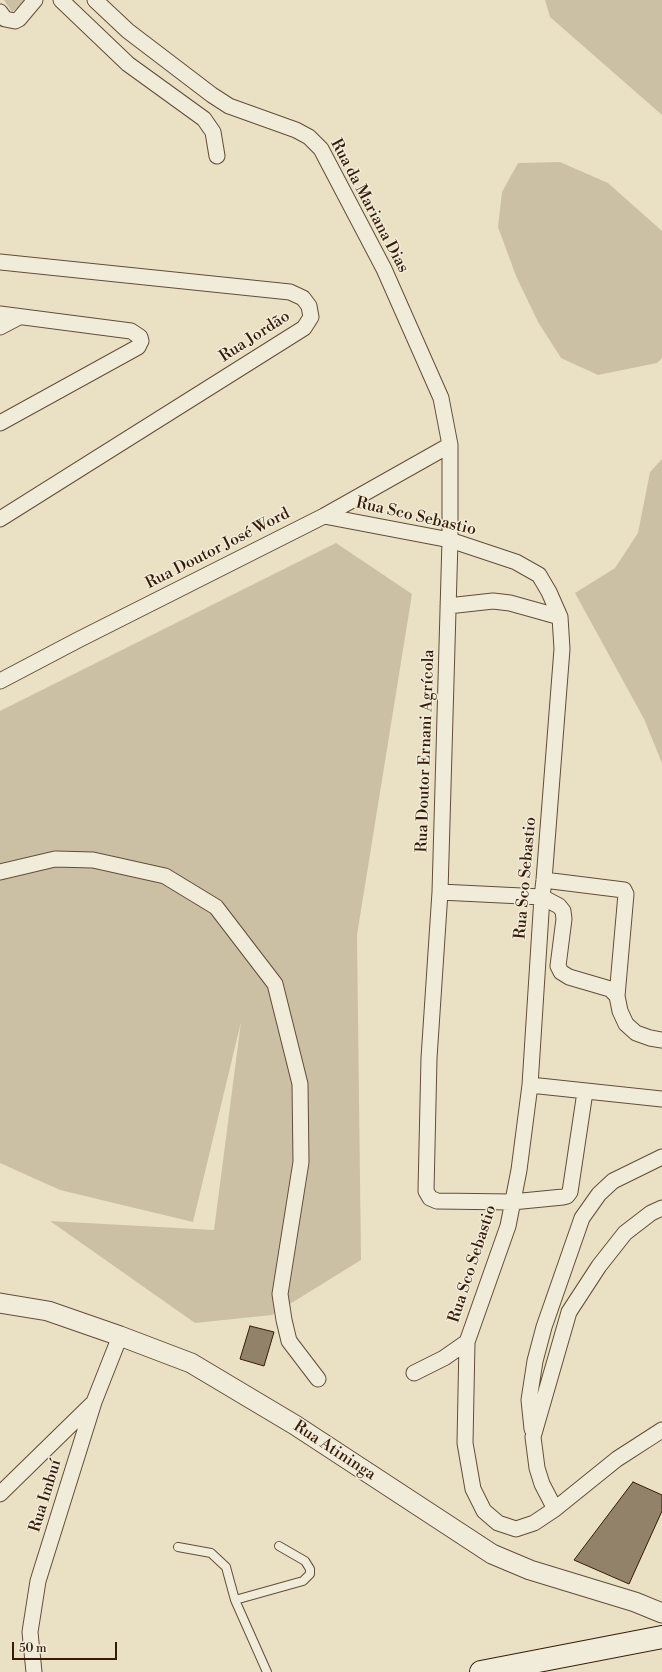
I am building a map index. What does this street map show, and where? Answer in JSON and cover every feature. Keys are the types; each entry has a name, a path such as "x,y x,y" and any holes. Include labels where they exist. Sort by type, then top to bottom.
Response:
{"main road":[{"path":"482,1672 662,1637"}],"street":[{"path":"0,12 5,19 15,21 19,19 35,0"},
{"path":"61,0 128,64 204,118 213,132 217,156"},
{"name":"Rua da Mariana Dias","path":"95,0 128,31 212,95 229,106 296,130 309,137 321,149 384,269 432,374 441,398 450,445"},
{"name":"Rua Jordão","path":"0,262 290,292 304,298 309,306 311,317 304,328 0,519"},
{"path":"0,314 131,331 140,338 141,341 138,347 0,422"},
{"path":"0,327 19,316"},
{"name":"Rua Doutor José Word","path":"0,681 324,516 450,445"},
{"name":"Rua Doutor Ernani Agrícola","path":"450,445 450,540 440,892 429,1058 426,1191 430,1198 437,1200 512,1202"},
{"name":"Rua Sco Sebastio","path":"324,516 450,540 516,562 539,575 549,592 560,618 562,649 542,897 530,1085 519,1170 508,1226 467,1342 444,1358 414,1373"},
{"path":"448,606 493,601 505,602 560,618"},
{"path":"0,872 55,859 93,860 165,876 216,907 275,984 300,1084 301,1162 280,1294 289,1341 318,1379"},
{"path":"544,880 624,890 626,894 626,903 617,996 620,1010 626,1024 636,1033 662,1040"},
{"path":"440,892 542,897 559,906 564,919 558,966 561,972 569,977 610,989 617,996"},
{"path":"530,1085 662,1099"},
{"path":"512,1202 563,1197 570,1192 585,1092"},
{"path":"555,1509 542,1484 537,1468 529,1400 535,1360 544,1327 582,1218 599,1194 613,1181 662,1157"},
{"path":"533,1437 569,1312 599,1266 625,1233 652,1213 662,1208"},
{"name":"Rua Atininga","path":"0,1303 48,1311 191,1363 295,1425 492,1554 530,1570 635,1602 662,1613"},
{"name":"Rua Imbuí","path":"34,1672 30,1632 38,1581 94,1402 120,1336"},
{"path":"467,1342 465,1443 473,1489 484,1511 498,1523 516,1528 534,1523 555,1509 617,1459 662,1431"},
{"path":"0,1494 94,1402"}],"lane":[{"path":"236,1600 303,1581 310,1574 310,1569 305,1561 279,1546"},
{"path":"178,1548 211,1553 226,1567 236,1600 267,1672"}],"shaded area":[{"path":"4,0 28,0 12,12"},
{"path":"545,0 662,0 662,115 550,17"},
{"path":"560,162 608,183 662,231 662,358 657,363 598,375 561,358 538,322 516,276 498,227 502,192 518,163"},
{"path":"662,459 662,763 644,719 575,593 615,568 638,533 650,472"},
{"path":"336,543 412,594 357,935 361,1260 272,1315 195,1323 50,1221 214,1230 241,1022 193,1222 60,1190 0,1163 0,711"}],"building":[{"path":"250,1326 274,1332 264,1366 240,1359"},
{"path":"633,1482 662,1495 662,1511 629,1584 574,1560"}]}
